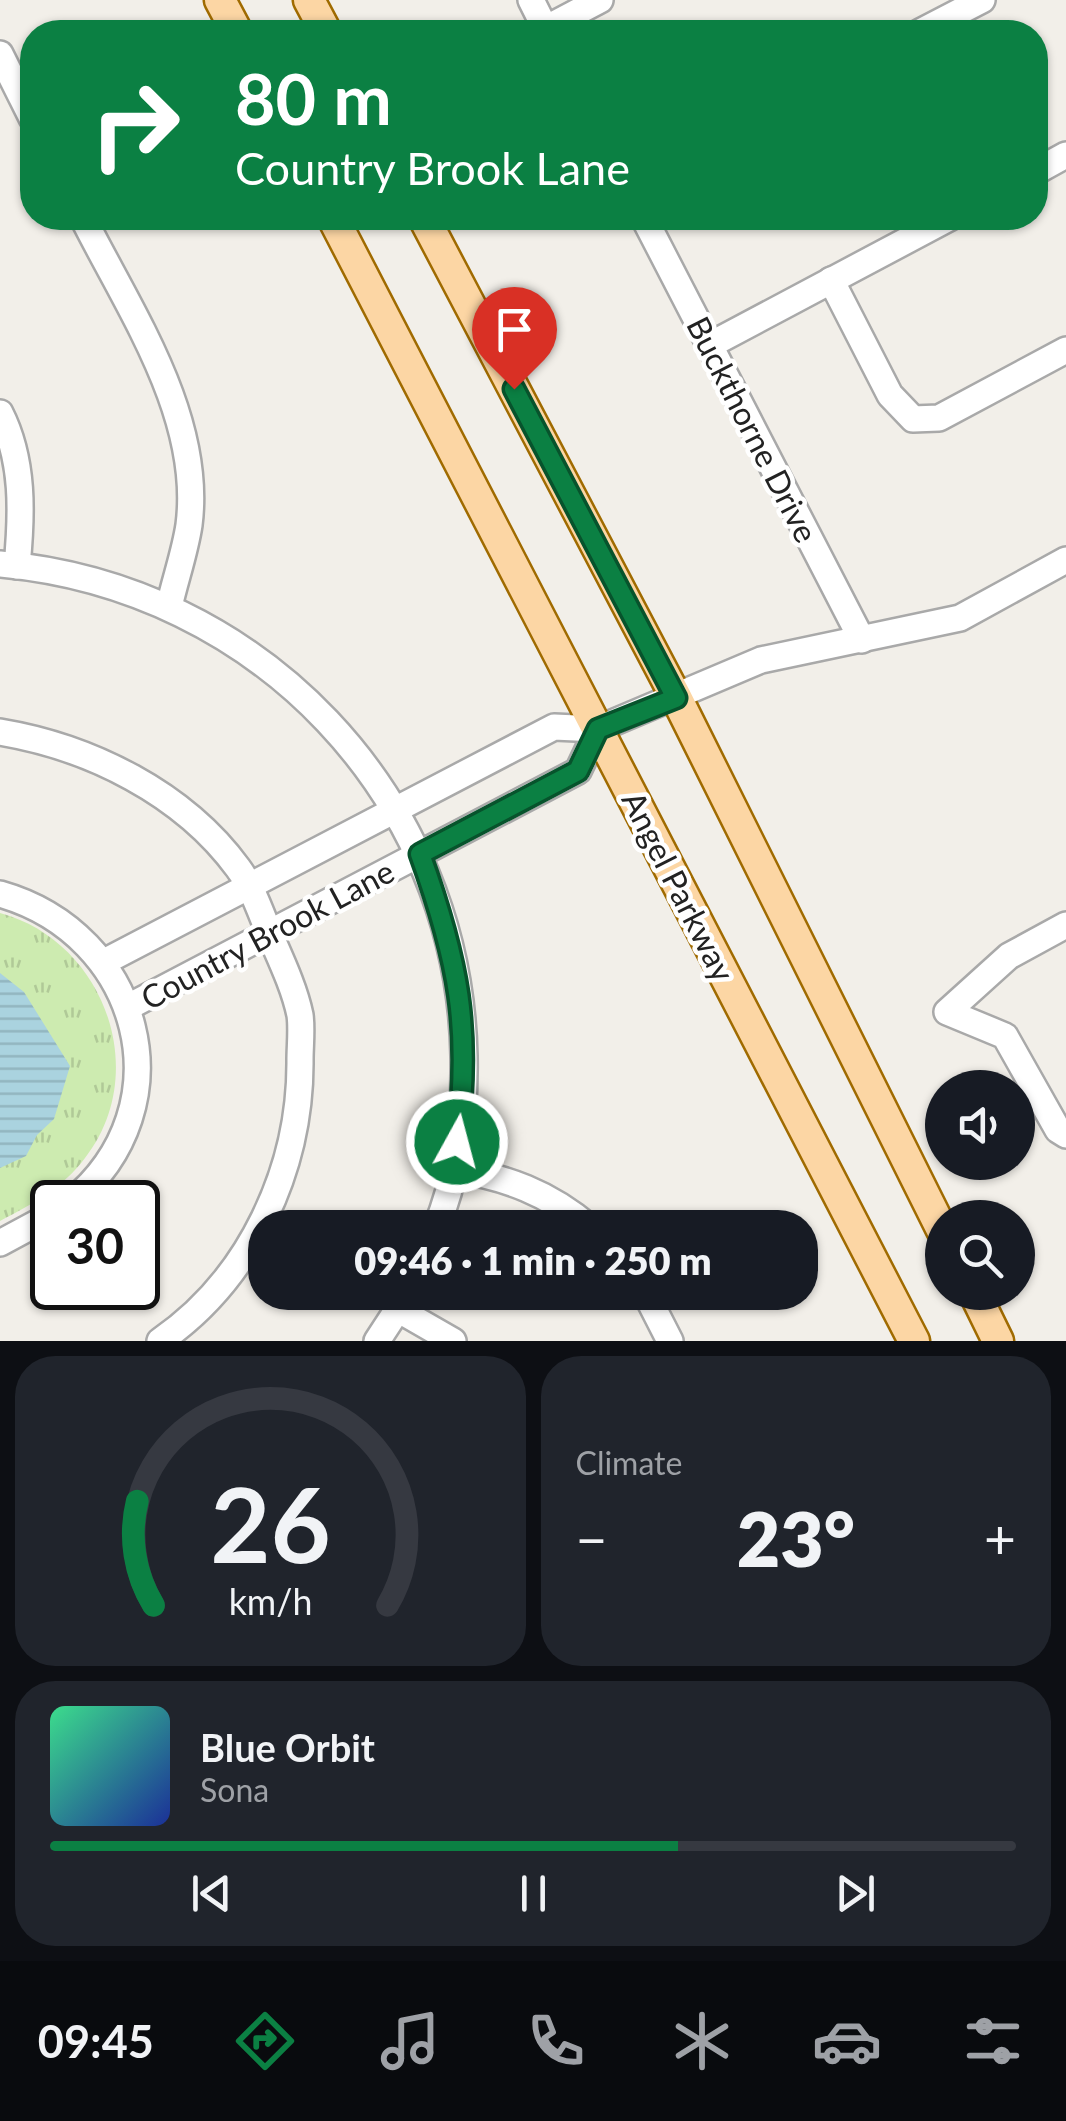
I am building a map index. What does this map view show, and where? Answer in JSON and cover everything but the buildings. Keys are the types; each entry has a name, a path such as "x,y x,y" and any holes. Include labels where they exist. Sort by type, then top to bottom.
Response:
{"main road":[{"name":"Angel Parkway","path":"339,230 914,1341"},
{"path":"430,230 676,698 927,1200"},
{"path":"983,1310 998,1341"}],"street":[{"path":"564,20 600,0"},
{"path":"943,20 982,0"},
{"path":"0,54 20,94"},
{"path":"89,230 173,396 189,460 189,524 169,607"},
{"name":"Buckthorne Drive","path":"650,230 862,640"},
{"path":"710,345 926,230"},
{"path":"831,280 890,396 913,419 939,418 1066,350"},
{"path":"0,413 11,434 21,488 9,565 99,582 169,607 224,636 296,689 351,746 396,810 420,854 454,958 463,1022 464,1087 453,1169 441,1210"},
{"name":"Country Brook Lane","path":"104,962 554,727 598,729 760,660 960,618 1066,560"},
{"name":"Country Brook Lane","path":"128,1007 578,771 598,729"},
{"path":"0,732 37,738 128,773 197,824 236,865 250,886 300,1016 300,1085 291,1147 268,1212 236,1266 186,1323 160,1341"},
{"path":"0,894 49,913 89,944 104,962 128,1007 138,1058 132,1107 114,1154 94,1180"},
{"path":"1066,925 1008,956 947,1012 1005,1036 1058,1130 1066,1135"},
{"path":"453,1169 492,1175 531,1188 569,1210"},
{"path":"0,1244 30,1227"},
{"path":"376,1341 398,1310"},
{"path":"414,1310 453,1341"},
{"path":"654,1310 670,1341"}],"green space":[{"path":"0,913 36,928 67,951 90,980 107,1014 115,1050 115,1087 105,1124 76,1169 64,1180 30,1180 30,1205 0,1221"}],"water":[{"path":"0,973 24,992 70,1066 54,1119 37,1135 26,1156 0,1168"}],"route":[{"path":"457,1142 464,1087 463,1022 444,918 420,854 578,771 598,729 676,698 514,389"}]}
